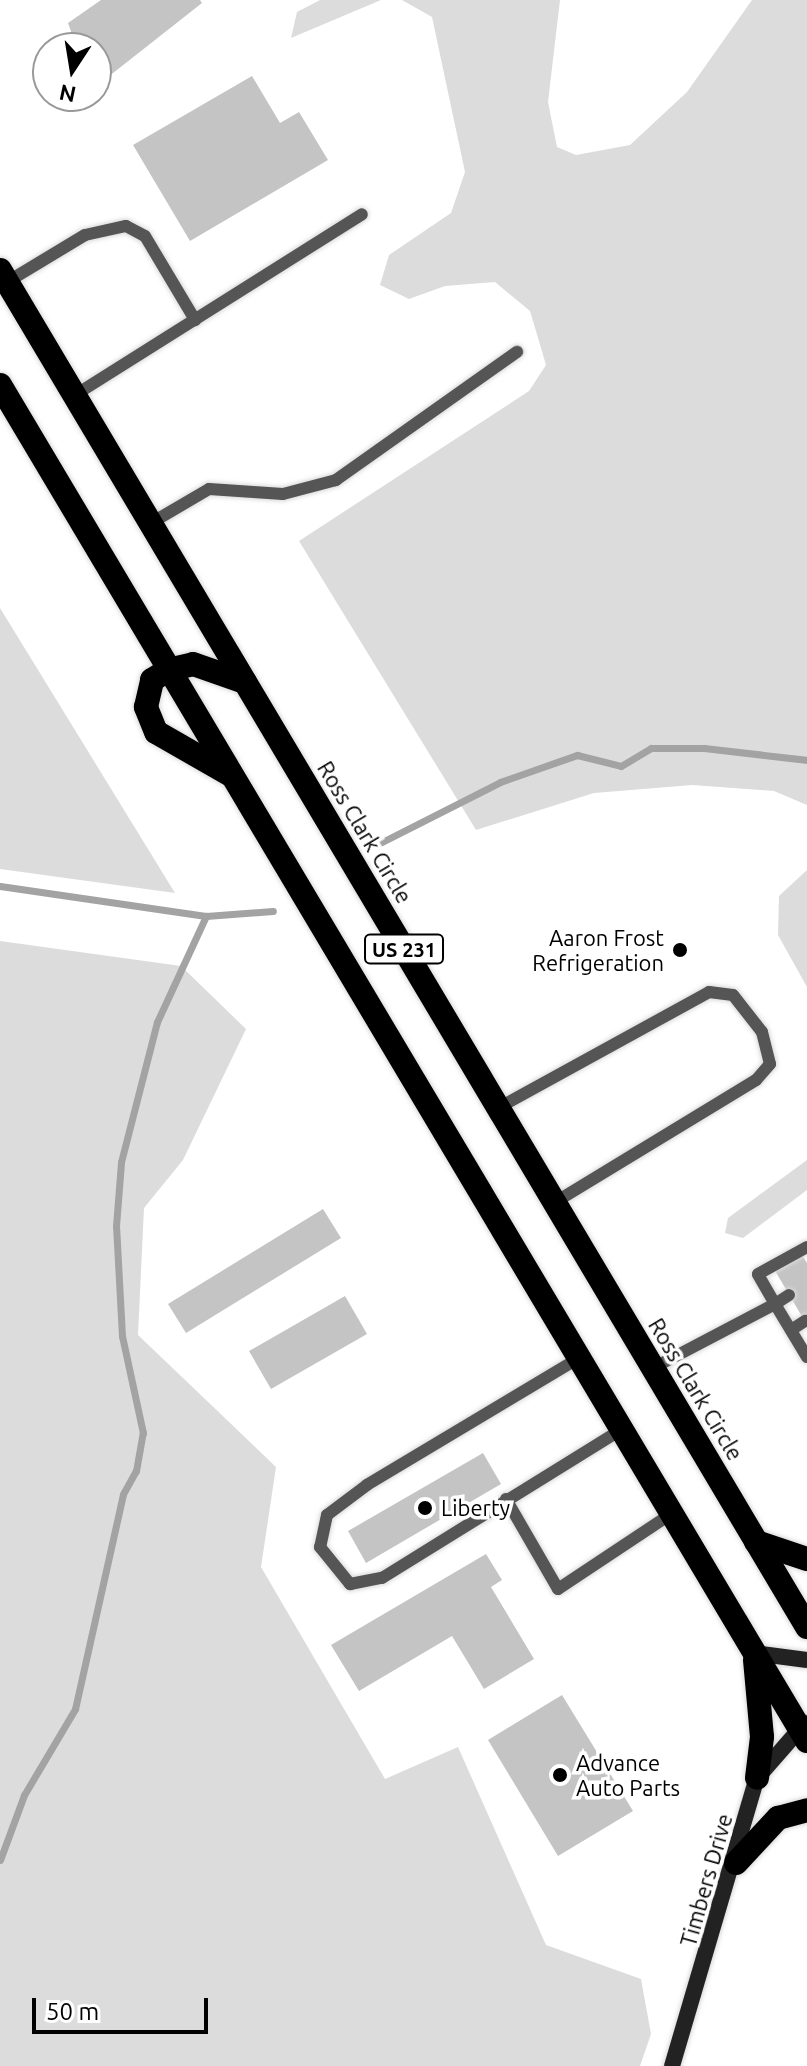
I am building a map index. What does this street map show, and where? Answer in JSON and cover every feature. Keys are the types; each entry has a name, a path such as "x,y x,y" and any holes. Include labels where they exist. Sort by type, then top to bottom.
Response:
{"highway":[{"name":"Ross Clark Circle","path":"2,279 75,395 807,1627"},
{"name":"US 231","path":"0,385 754,1653 804,1730"},
{"path":"232,776 148,722 152,680 168,670 193,664 245,682"},
{"path":"756,1542 807,1559"},
{"path":"754,1653 762,1737 757,1778"},
{"path":"736,1863 778,1818 807,1810"}],"street":[{"path":"754,1653 807,1660"},
{"name":"Timbers Drive","path":"672,2066 736,1863 757,1778 804,1730"}],"lane":[{"path":"75,395 362,214"},
{"path":"2,279 85,235 126,226 145,236 195,320"},
{"path":"151,523 209,489 283,494 336,480 517,352"},
{"path":"498,1108 709,992 733,995 762,1032 770,1064 756,1080 554,1203"},
{"path":"806,1355 758,1274 807,1247"},
{"path":"653,1368 789,1295"},
{"path":"791,1330 805,1321"},
{"path":"579,1358 367,1485 327,1515 320,1547 350,1584 363,1584 622,1429"},
{"path":"506,1499 558,1589 671,1514"}],"shaded area":[{"path":"320,0 381,0 291,38 297,12"},
{"path":"402,0 560,0 548,102 557,147 576,155 630,145 687,92 752,0 807,0 807,805 774,791 692,785 594,793 476,830 299,541 529,391 546,365 530,311 495,282 445,286 409,299 380,285 389,255 451,213 465,172 432,17"},
{"path":"0,608 175,893 0,869"},
{"path":"807,870 807,987 778,935 779,896"},
{"path":"0,941 181,966 246,1029 183,1160 144,1208 138,1335 276,1467 261,1567 385,1779 458,1747 546,1945 641,1979 651,2034 640,2066 0,2066"},
{"path":"807,1160 807,1190 743,1238 725,1233 728,1218"}],"building":[{"path":"101,0 200,0 202,3 112,74 112,32 71,32 68,23"},
{"path":"252,76 280,123 299,112 328,160 190,241 133,145"},
{"path":"323,1209 341,1238 186,1333 168,1304"},
{"path":"802,1255 807,1263 807,1325 774,1269"},
{"path":"345,1296 367,1334 271,1389 249,1351"},
{"name":"Liberty","path":"483,1453 501,1484 366,1563 348,1531"},
{"path":"486,1554 502,1580 491,1587 534,1659 484,1689 452,1636 359,1691 331,1645"},
{"name":"Advance Auto Parts","path":"562,1695 633,1811 558,1856 488,1740"}],"waterway":[{"path":"378,844 500,782 577,755 621,766 651,748 704,748 807,760"},
{"path":"0,886 206,916 273,911"},
{"path":"0,1860 24,1795 75,1709 123,1494 136,1471 143,1433 122,1336 116,1226 121,1162 157,1022 206,916"}],"place":[{"name":"Aaron Frost Refrigeration","path":"680,950"},
{"name":"Liberty","path":"425,1508"},
{"name":"Advance Auto Parts","path":"560,1775"}]}
